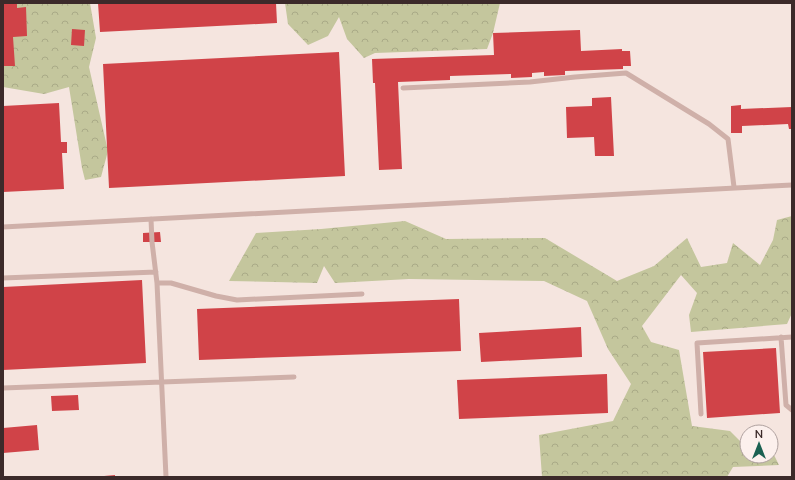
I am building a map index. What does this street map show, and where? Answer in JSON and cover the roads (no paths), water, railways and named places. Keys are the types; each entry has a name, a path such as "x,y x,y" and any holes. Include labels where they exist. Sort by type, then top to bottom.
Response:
{"lane":[{"path":"403,88 530,82 626,72 709,124 728,139 734,187"},
{"path":"3,227 792,185"},
{"path":"151,219 157,283 166,477"},
{"path":"3,278 156,272"},
{"path":"157,283 171,283 216,296 237,300 362,294"},
{"path":"781,337 786,405 792,410"},
{"path":"701,414 697,343 792,337"},
{"path":"3,388 294,377"}]}
